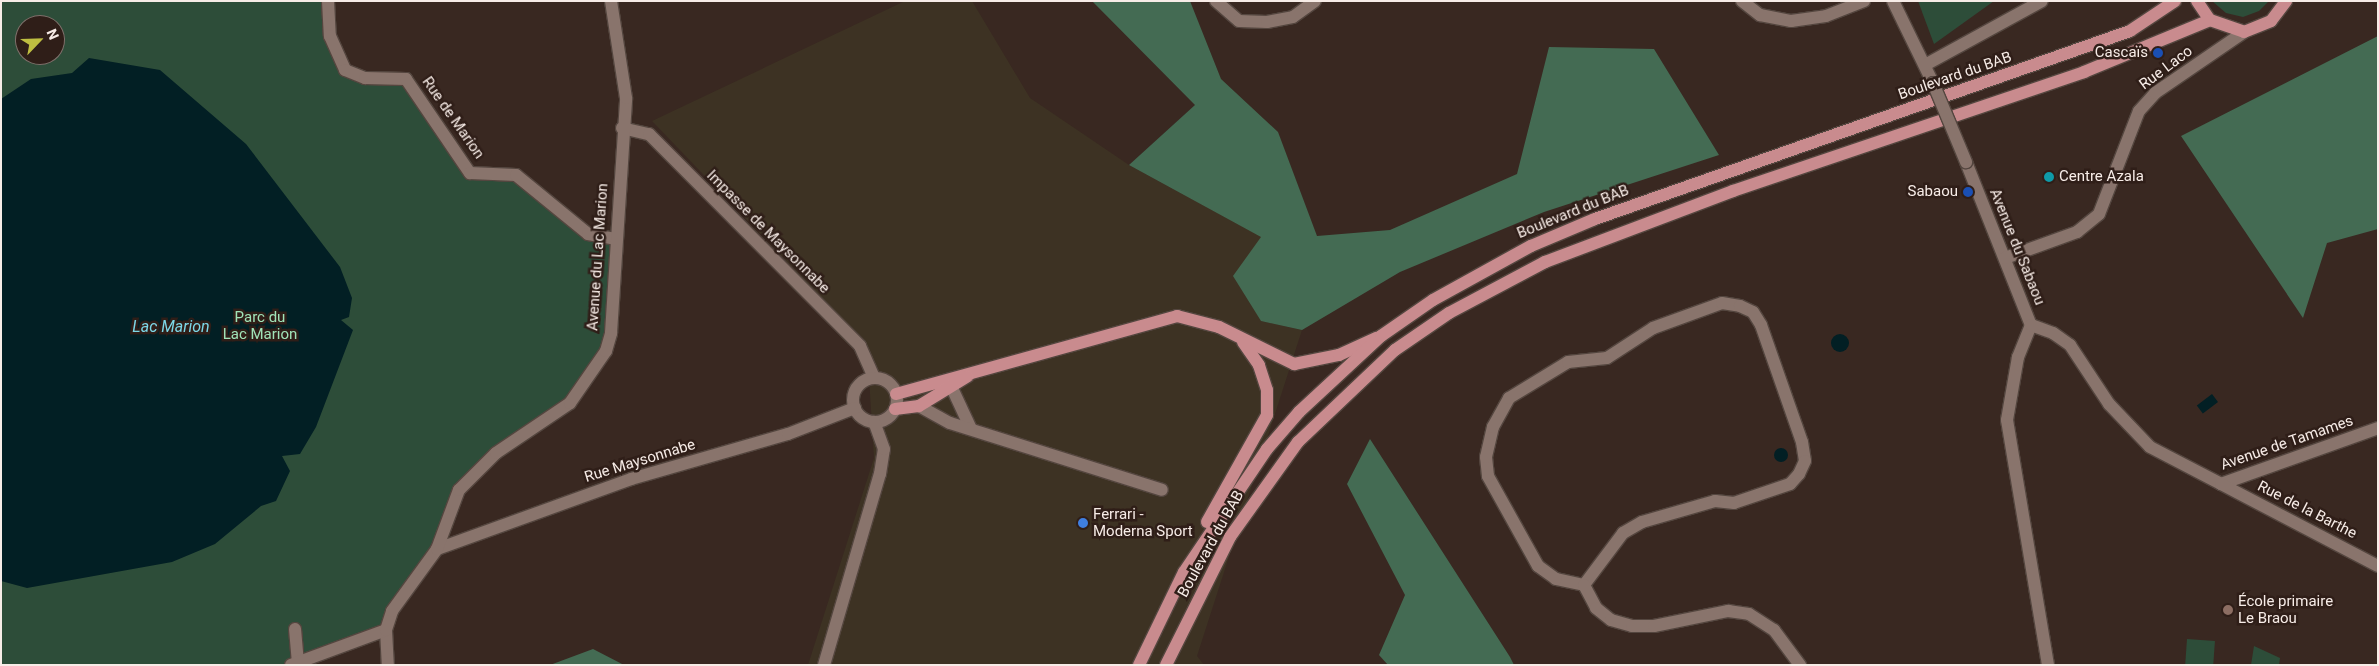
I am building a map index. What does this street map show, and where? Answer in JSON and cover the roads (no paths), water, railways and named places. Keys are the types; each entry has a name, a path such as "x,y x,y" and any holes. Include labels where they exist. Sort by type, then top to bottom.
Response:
{"main road":[{"name":"Boulevard du BAB","path":"1139,665 1184,572 1267,449 1299,412 1381,336 1432,300 1530,246 2130,31 2175,1"},
{"path":"2197,1 2210,20 2244,32 2271,22 2286,1"},
{"name":"Boulevard du BAB","path":"1166,665 1230,537 1298,442 1395,350 1449,313 1545,262 1733,191 2084,72 2210,20"},
{"path":"896,394 1177,316 1219,327 1241,340 1294,364 1340,355 1381,336"},
{"path":"1184,572 1224,487 1254,444 1267,415 1267,390 1259,365 1241,340"},
{"path":"895,409 919,406 952,388 972,372"}],"street":[{"name":"Rue de Marion","path":"328,1 330,36 345,70 365,78 406,79 470,173 516,174 588,234 617,239"},
{"name":"Avenue du Lac Marion","path":"386,630 392,612 437,550 459,490 476,470 570,403 596,371 611,333 624,65 612,1"},
{"path":"1216,1 1239,21 1267,22 1293,16 1315,1"},
{"path":"1742,1 1760,15 1790,21 1826,16 1864,1"},
{"name":"Avenue du Sabaou","path":"1894,1 1934,83 2031,325 2018,357 2007,420 2048,665"},
{"path":"1925,65 2042,1"},
{"name":"Rue Laco","path":"2005,258 2077,232 2099,214 2130,128 2155,93 2244,32"},
{"name":"Impasse de Maysonnabe","path":"622,128 649,134 860,346 874,378"},
{"path":"1584,586 1623,533 1642,522 1715,501 1734,503 1790,484 1799,474 1805,461 1802,442 1753,312 1722,303 1653,328 1607,358 1568,362 1509,398 1493,427 1486,457 1488,476 1538,566 1556,579 1584,586 1596,608 1611,620 1632,626 1728,611 1749,614 1774,630 1800,665"},
{"name":"Avenue de Tamames","path":"2031,325 2053,333 2070,345 2109,404 2150,447 2220,484 2378,428"},
{"path":"824,665 880,474 884,449 874,422 863,418 855,408 857,388 874,378 888,382 896,394 895,409 874,422"},
{"path":"935,383 952,388 971,429"},
{"path":"919,406 971,429 1162,490"},
{"name":"Rue Maysonnabe","path":"437,550 631,479 788,434 855,408"},
{"name":"Rue de la Barthe","path":"2220,484 2378,566"},
{"path":"295,628 294,663 386,630 388,665"}],"water":[{"name":"Lac Marion","path":"89,58 160,70 246,144 340,267 352,298 349,317 341,320 353,330 316,427 300,454 282,456 290,471 276,501 261,506 215,544 172,562 27,588 1,581 1,99 31,79 72,73"},
{"path":"1840,334 1846,337 1849,343 1846,349 1840,352 1834,349 1831,343 1834,337"},
{"path":"2212,394 2218,402 2203,413 2197,405"},
{"path":"1781,448 1786,450 1788,455 1786,460 1781,462 1776,460 1774,455 1776,450"}],"place":[{"name":"Cascaïs","path":"2158,53"},
{"name":"Centre Azala","path":"2049,177"},
{"name":"Sabaou","path":"1968,192"},
{"name":"Ferrari - Moderna Sport","path":"1083,523"},
{"name":"École primaire Le Braou","path":"2228,610"}],"park label":[{"name":"Parc du Lac Marion","path":"260,326"}]}
